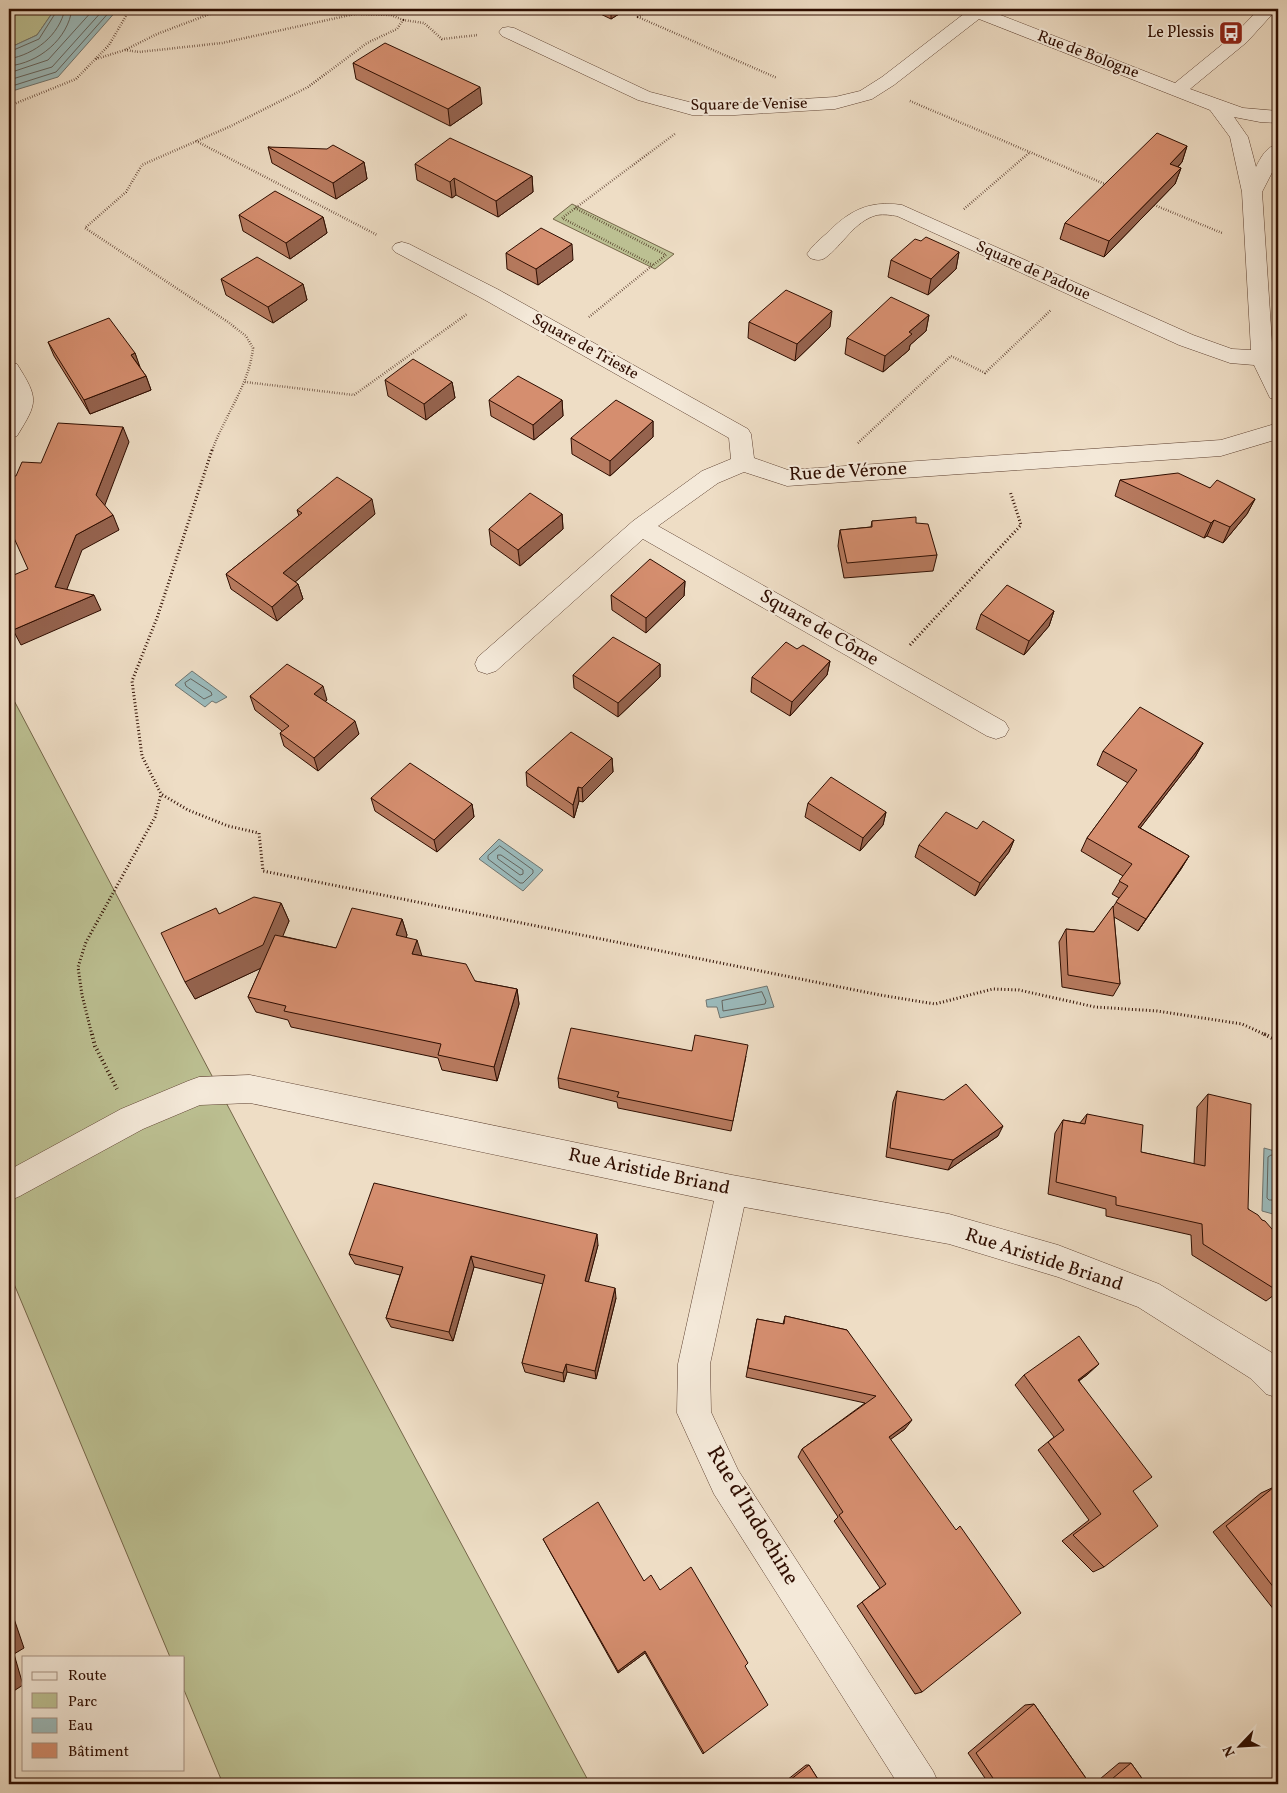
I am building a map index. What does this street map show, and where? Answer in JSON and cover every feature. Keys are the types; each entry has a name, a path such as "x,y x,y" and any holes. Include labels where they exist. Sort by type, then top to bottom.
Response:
{"street":[{"path":"1178,90 1241,38 1268,9"},
{"name":"Rue de Bologne","path":"974,10 1178,90 1218,108 1240,113 1278,117"},
{"name":"Square de Venise","path":"508,32 644,96 692,109 735,109 835,103 866,95 879,87 974,10"},
{"path":"1218,108 1239,138 1252,192 1262,358 1278,393"},
{"path":"1252,192 1271,157 1278,150"},
{"name":"Square de Padoue","path":"817,254 854,220 868,211 881,208 902,211 1186,340 1230,356 1262,358"},
{"name":"Square de Trieste","path":"402,248 492,295 740,434 743,463"},
{"path":"9,369 22,389 24,405 9,431"},
{"name":"Rue de Vérone","path":"743,463 788,478 1221,448 1278,431"},
{"path":"487,664 641,527 710,477 743,463"},
{"name":"Square de Côme","path":"641,527 996,730"},
{"name":"Rue Aristide Briand","path":"9,1186 132,1119 199,1091 250,1089 732,1190 949,1229 1058,1261 1148,1295 1262,1366 1278,1382"},
{"name":"Rue d’Indochine","path":"732,1190 694,1364 694,1413 726,1482 920,1784"}],"path":[{"path":"9,106 76,79 108,46 130,9"},
{"path":"95,59 124,50 157,34 223,9"},
{"path":"651,9 638,17 783,81"},
{"path":"124,50 138,52 256,37 355,14 391,15 403,20 424,23 442,39 508,32"},
{"path":"403,20 396,29 367,44 308,87 238,123 142,165 126,192 86,228 140,266 197,300 246,336 253,348 245,382 219,430 157,618 132,681 142,756 161,794 188,810 228,826 259,833 263,871 664,950 880,995 934,1004 993,990 1019,990 1095,1007 1157,1011 1242,1024 1278,1041"},
{"path":"879,87 1112,187"},
{"path":"653,265 562,218 684,127 692,109"},
{"path":"196,141 402,248"},
{"path":"940,229 1030,152"},
{"path":"1148,202 1230,237 1256,243"},
{"path":"566,336 666,255 575,208"},
{"path":"842,474 839,461 951,356 985,372 1072,289"},
{"path":"245,382 354,395 492,295"},
{"path":"890,668 1021,525 999,463"},
{"path":"132,1119 95,1046 82,995 78,966 86,942 155,817 161,794"}],"green space":[{"path":"9,9 55,9 37,35 9,48"},
{"path":"572,204 674,254 655,269 553,219"},
{"path":"9,691 298,1239 590,1784 223,1784 185,1692 185,1656 170,1656 9,1272"}],"water":[{"path":"55,9 118,9 58,77 9,92 9,48 37,35"},
{"path":"192,671 227,697 216,703 212,701 205,707 175,685"},
{"path":"499,839 543,870 523,891 479,859"},
{"path":"767,986 774,1007 720,1018 717,1007 707,1007 706,1000"},
{"path":"1264,1148 1278,1152 1278,1205 1273,1204 1273,1214 1262,1211"}],"building":[{"path":"385,43 480,87 448,109 353,63"},
{"path":"1157,133 1187,146 1170,164 1181,168 1109,241 1065,223"},
{"path":"450,138 532,176 496,201 454,178 450,182 415,164"},
{"path":"333,145 364,162 333,183 268,147 327,149"},
{"path":"275,191 323,217 286,243 239,215"},
{"path":"541,228 572,244 536,269 506,253"},
{"path":"926,237 959,252 931,279 891,260 915,239 921,241"},
{"path":"257,257 303,284 268,307 221,279"},
{"path":"786,290 832,311 797,344 749,322"},
{"path":"891,297 929,315 909,332 912,334 885,356 847,338"},
{"path":"109,318 135,353 131,355 146,376 84,400 48,342"},
{"path":"413,359 452,382 424,404 385,380"},
{"path":"518,376 562,400 533,425 489,400"},
{"path":"616,400 653,421 610,461 571,438"},
{"path":"58,423 123,427 96,495 113,515 76,535 55,587 94,595 13,630 9,623 9,577 28,569 9,527 9,484 12,476 16,476 22,462 41,463"},
{"path":"1178,473 1210,488 1217,480 1255,499 1230,527 1214,520 1211,523 1120,480"},
{"path":"337,477 372,499 283,573 298,584 272,607 226,574 302,513 297,510"},
{"path":"530,493 562,514 518,550 489,529"},
{"path":"916,517 916,523 928,524 937,555 847,563 840,530 872,527 872,521"},
{"path":"650,559 685,581 646,618 611,595"},
{"path":"1007,585 1054,611 1029,641 981,614"},
{"path":"613,637 660,664 618,703 573,675"},
{"path":"786,642 797,649 803,645 830,661 792,702 752,677"},
{"path":"287,664 323,686 314,694 355,721 314,758 280,733 289,726 250,696"},
{"path":"1140,707 1203,743 1138,827 1189,856 1146,919 1116,902 1128,886 1119,881 1132,864 1087,838 1137,770 1103,751"},
{"path":"571,732 612,758 582,788 578,787 573,805 526,772"},
{"path":"410,763 472,804 434,840 371,798"},
{"path":"831,777 886,812 863,838 808,803"},
{"path":"946,812 977,829 983,821 1014,840 980,883 919,845"},
{"path":"254,897 281,903 263,945 185,982 161,933 216,908 219,914"},
{"path":"1113,906 1120,984 1068,975 1066,929 1094,932"},
{"path":"352,908 402,919 396,935 417,940 412,954 466,964 475,981 517,989 494,1067 438,1055 441,1044 284,1011 286,1006 248,997 275,935 336,948"},
{"path":"571,1028 692,1051 695,1035 748,1045 733,1121 617,1097 619,1092 558,1078"},
{"path":"966,1084 1003,1126 953,1160 890,1148 897,1091 944,1100"},
{"path":"1208,1094 1251,1104 1248,1209 1265,1221 1278,1236 1278,1291 1203,1244 1202,1224 1116,1205 1116,1197 1056,1182 1063,1120 1085,1124 1087,1114 1143,1125 1141,1152 1205,1166"},
{"path":"374,1183 597,1234 585,1281 615,1288 595,1371 566,1364 563,1373 522,1363 545,1275 471,1256 449,1332 386,1318 403,1267 349,1254"},
{"path":"785,1316 847,1330 912,1420 889,1437 956,1530 960,1526 1021,1613 922,1692 862,1602 886,1584 839,1515 843,1512 802,1449 876,1396 748,1368 757,1319 784,1324"},
{"path":"1079,1336 1099,1364 1078,1380 1152,1477 1133,1491 1158,1526 1104,1567 1073,1535 1101,1514 1048,1442 1064,1430 1024,1375"},
{"path":"1274,1487 1278,1492 1278,1593 1226,1526"},
{"path":"598,1502 644,1581 651,1575 660,1590 691,1567 748,1663 745,1666 768,1705 704,1753 645,1651 618,1671 543,1539"},
{"path":"9,1636 12,1646 9,1648"},
{"path":"1034,1704 1090,1784 997,1784 976,1753"},
{"path":"1131,1763 1146,1784 1106,1784"},
{"path":"809,1765 821,1784 785,1784"}],"place":[{"name":"Le Plessis","path":"1231,33"}]}
